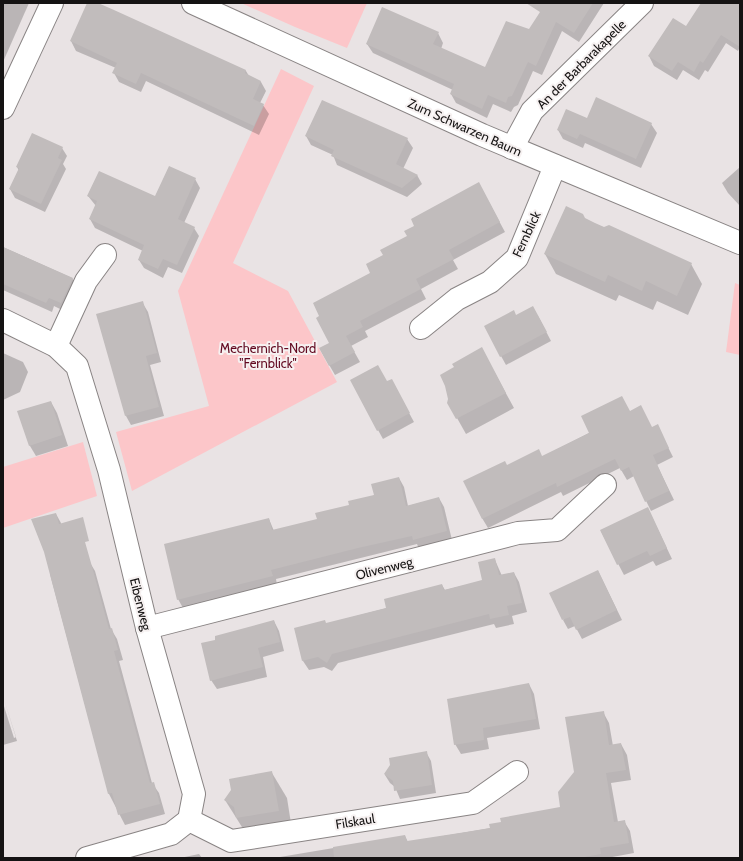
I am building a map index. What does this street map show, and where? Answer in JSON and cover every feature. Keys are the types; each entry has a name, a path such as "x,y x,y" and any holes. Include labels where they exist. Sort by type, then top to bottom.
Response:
{"street":[{"path":"3,108 52,3"},
{"name":"Zum Schwarzen Baum","path":"193,3 512,148 740,243"},
{"name":"An der Barbarakapelle","path":"512,148 532,111 642,3"},
{"name":"Fernblick","path":"421,328 457,299 490,282 518,258 555,166"},
{"path":"56,346 86,281 105,255"},
{"name":"Eibenweg","path":"3,320 56,346 77,366 109,470 147,628 194,794 189,820"},
{"name":"Olivenweg","path":"147,628 518,533 558,530 606,485"},
{"name":"Filskaul","path":"189,820 231,840 473,803 516,772"},
{"path":"87,858 171,834 189,820"}],"green space":[{"path":"241,3 367,3 347,48"},
{"name":"Mechernich-Nord \"Fernblick\"","path":"281,69 314,86 233,263 288,291 337,382 132,491 116,432 209,406 178,291"},
{"path":"735,283 740,285 740,355 726,352"},
{"path":"83,442 97,496 3,528 3,467"}],"building":[{"path":"87,3 98,3 114,10 246,70 245,73 261,81 253,99 264,104 254,126 141,73 136,84 112,73 117,63 70,41"},
{"path":"526,3 593,3 574,33 556,22 536,66 528,62 512,96 508,97 506,103 488,95 482,109 450,94 454,84 366,44 382,7 439,32 433,44 485,67 506,21 529,29 540,12"},
{"path":"701,3 740,3 740,47 721,35 703,63 700,61 694,72 678,62 672,71 648,56 673,18 686,26"},
{"path":"596,97 652,123 636,159 580,134 577,139 557,130 566,109 587,118"},
{"path":"322,100 408,138 396,164 418,175 402,188 331,156 334,150 305,136"},
{"path":"32,133 63,147 58,158 62,160 41,204 9,189 19,168 16,167"},
{"path":"169,166 196,178 178,219 195,227 177,265 163,259 158,269 138,260 144,245 89,219 97,201 87,196 99,171 155,196"},
{"path":"479,182 500,222 449,250 454,259 416,279 421,289 360,321 363,327 346,336 355,352 329,366 319,348 329,343 316,318 319,316 313,303 370,273 366,264 383,255 380,250 407,236 404,231 414,226 411,219"},
{"path":"566,206 583,214 585,218 595,223 604,227 609,225 692,263 677,296 646,281 642,291 608,275 605,282 544,254"},
{"path":"3,247 73,278 61,303 49,298 46,303 3,284"},
{"path":"143,301 157,353 146,356 159,407 125,416 96,314"},
{"path":"533,306 547,332 500,357 484,326 514,310 516,315"},
{"path":"482,347 506,393 456,419 447,403 448,399 445,386 440,375 454,367 452,364"},
{"path":"378,365 387,381 392,379 410,413 377,431 350,380"},
{"path":"622,396 630,411 641,405 652,427 658,424 669,448 653,455 669,491 645,502 629,467 621,471 615,459 557,487 556,483 482,519 463,481 505,461 507,465 539,449 542,456 589,433 581,416"},
{"path":"51,401 62,435 29,446 17,411"},
{"path":"399,477 406,506 439,497 447,531 413,540 412,536 271,570 273,576 177,600 164,544 269,518 272,530 317,519 315,513 349,505 348,501 374,495 371,484"},
{"path":"648,507 667,548 650,556 647,551 617,565 600,530"},
{"path":"56,513 59,524 83,517 89,541 85,542 109,629 112,628 118,650 114,651 150,783 154,782 160,804 118,815 112,793 108,794 44,552 31,519"},
{"path":"495,558 499,575 514,572 522,603 507,606 509,615 490,619 489,614 332,654 327,663 318,657 302,661 294,628 325,620 326,623 386,608 384,599 442,584 444,590 482,580 478,562"},
{"path":"598,570 617,610 576,630 570,617 562,620 549,593"},
{"path":"274,620 280,642 258,648 263,667 210,681 201,643 215,640 215,636"},
{"path":"529,683 536,719 483,728 484,740 454,745 447,699"},
{"path":"604,711 609,745 621,743 626,770 606,773 614,822 625,820 629,843 600,848 601,854 579,858 334,858 333,847 405,835 407,841 490,828 489,824 501,822 500,818 560,807 558,792 574,772 565,717"},
{"path":"427,751 432,785 394,791 393,781 384,774 390,765 389,758"},
{"path":"272,771 279,811 236,818 234,807 224,800 231,790 229,779"}]}
